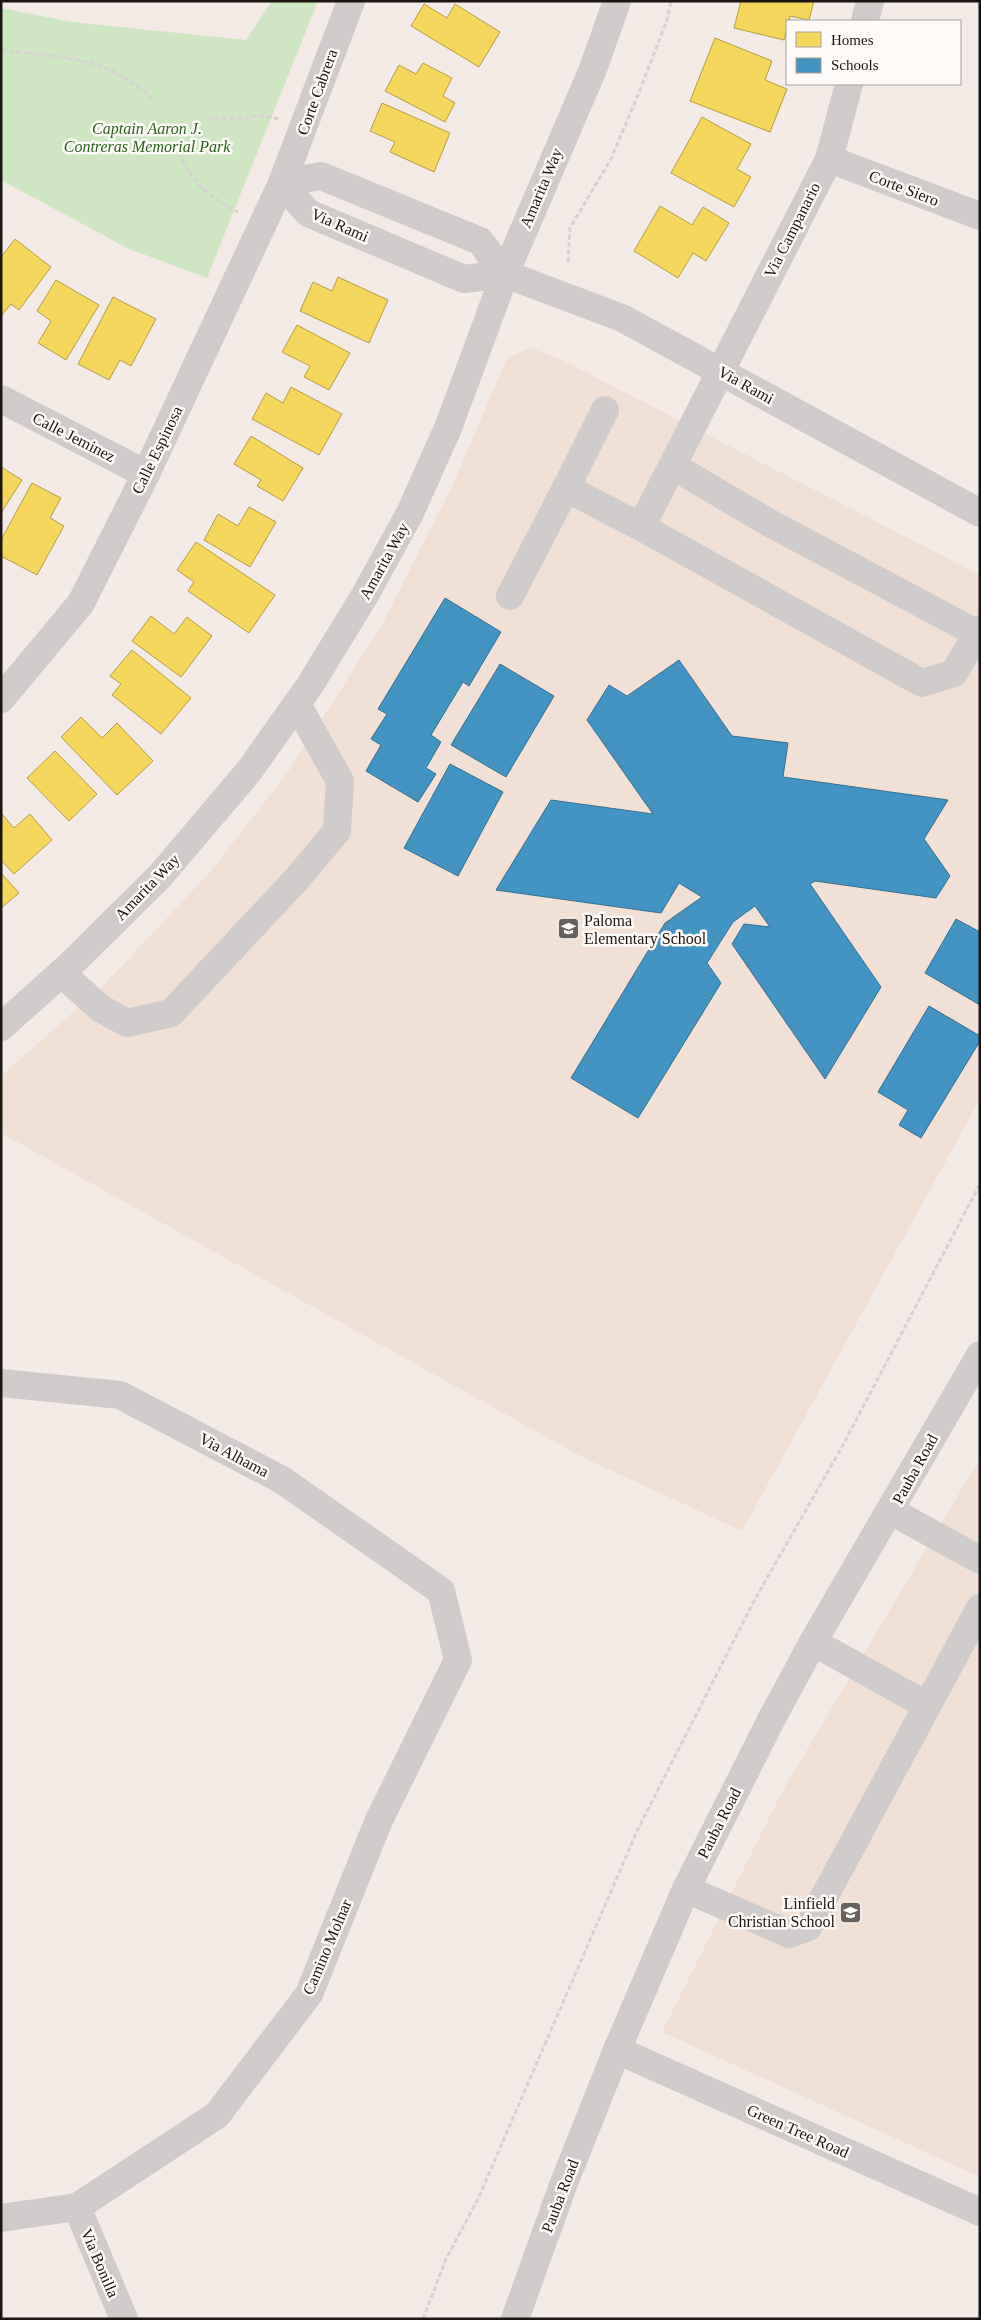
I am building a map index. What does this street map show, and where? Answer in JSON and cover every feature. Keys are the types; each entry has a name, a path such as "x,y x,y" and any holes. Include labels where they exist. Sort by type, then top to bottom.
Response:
{"street":[{"name":"Corte Cabrera","path":"282,183 350,1"},
{"name":"Amarita Way","path":"1,1027 61,973 160,876 250,771 297,704 365,595 410,513 448,428 505,274 593,69 617,1"},
{"path":"865,20 870,1"},
{"name":"Via Campanario","path":"641,527 829,159 849,85"},
{"name":"Corte Siero","path":"829,159 980,216"},
{"path":"282,183 321,176 480,241 505,274"},
{"name":"Via Rami","path":"282,183 308,213 464,279 505,274 622,318 980,513"},
{"name":"Calle Espinosa","path":"1,699 81,603 146,474 282,183"},
{"name":"Calle Jeminez","path":"1,399 146,474"},
{"path":"510,596 605,410"},
{"path":"566,488 641,527 922,683 954,673 979,632 766,521 673,466"},
{"path":"61,973 100,1008 128,1023 171,1013 295,881 337,831 340,781 297,704"},
{"name":"Pauba Road","path":"515,2319 562,2188 617,2050 686,1889 770,1722 813,1642 891,1511 980,1355"},
{"name":"Via Alhama","path":"1,1382 120,1395 282,1480 442,1591"},
{"path":"891,1511 980,1560"},
{"name":"Camino Molnar","path":"1,2218 77,2207 217,2115 309,1994 379,1820 458,1660 442,1591"},
{"path":"686,1889 789,1934 808,1927 980,1608"},
{"path":"813,1642 926,1705"},
{"name":"Green Tree Road","path":"617,2050 980,2212"},
{"name":"Via Bonilla","path":"77,2207 124,2319"}],"path":[{"path":"568,262 570,228 611,159 644,81 667,20 671,1"},
{"path":"1,50 92,62 124,75 156,102"},
{"path":"207,118 271,116 303,130"},
{"path":"180,152 190,177 204,190 229,208 263,226"},
{"path":"423,2319 446,2259 482,2190 638,1829 754,1601 843,1445 980,1184"}],"shaded area":[{"name":"Paloma Elementary School","path":"531,348 562,360 980,575 980,1099 742,1531 584,1458 1,1133 1,1076 104,985 210,872 288,772 382,625 454,482 507,358"},
{"name":"Linfield Christian School","path":"980,1458 980,2177 662,2032 782,1792"}],"green space":[{"name":"Captain Aaron J. Contreras Memorial Park","path":"272,1 318,1 207,278 129,249 1,180 1,8 72,22 246,40"}],"building: Homes":[{"path":"741,1 814,1 809,20 790,16 789,20 786,20 784,40 734,28"},
{"path":"424,4 447,18 455,4 500,32 479,67 411,26"},
{"path":"715,38 772,61 765,80 787,89 770,132 690,101"},
{"path":"423,63 452,78 443,96 455,103 445,122 385,91 399,65 416,74"},
{"path":"382,103 450,133 434,172 390,152 395,142 370,131"},
{"path":"702,117 751,144 737,169 751,177 734,207 671,173"},
{"path":"660,206 692,225 703,207 729,223 706,261 693,253 678,278 634,251"},
{"path":"15,239 51,267 19,310 11,304 1,316 1,257"},
{"path":"338,277 388,300 369,343 300,311 313,282 332,291"},
{"path":"56,280 99,305 66,360 38,343 51,321 37,311"},
{"path":"113,297 156,319 131,366 120,360 109,380 78,364"},
{"path":"297,325 350,353 329,390 304,377 310,366 282,352"},
{"path":"291,387 342,414 319,455 252,419 266,393 283,403"},
{"path":"251,436 303,468 283,501 257,486 261,480 234,464"},
{"path":"1,467 22,480 1,513"},
{"path":"32,483 61,498 50,518 64,526 37,575 1,556 1,540"},
{"path":"249,507 276,522 250,567 204,540 218,514 238,526"},
{"path":"196,542 275,595 249,633 188,591 194,582 177,570"},
{"path":"151,616 174,634 187,617 212,636 181,677 132,641"},
{"path":"132,650 191,698 161,734 112,695 121,684 110,676"},
{"path":"81,717 102,738 117,723 153,761 117,795 61,737"},
{"path":"55,751 97,794 69,821 27,778"},
{"path":"1,813 14,828 30,814 52,840 14,874 1,860"},
{"path":"1,873 19,893 1,908"}],"building: Schools":[{"path":"445,598 501,632 469,686 463,682 431,735 441,742 426,768 436,774 418,802 366,771 381,745 371,739 387,714 378,709"},
{"path":"679,660 732,736 788,743 783,777 948,800 924,839 950,876 936,898 815,881 810,884 881,987 825,1079 732,944 744,924 770,927 755,906 733,922 707,963 721,983 638,1118 571,1078 665,923 702,897 679,883 661,913 496,890 551,800 653,814 587,720 609,685 627,696"},
{"path":"500,664 554,696 506,777 451,745"},
{"path":"450,764 503,792 458,876 404,848"},
{"path":"956,919 980,932 980,1005 925,973"},
{"path":"929,1006 980,1036 980,1041 921,1138 899,1125 908,1110 878,1092"}],"place":[{"name":"Paloma Elementary School","path":"568,929"},
{"name":"Linfield Christian School","path":"851,1912"}]}
